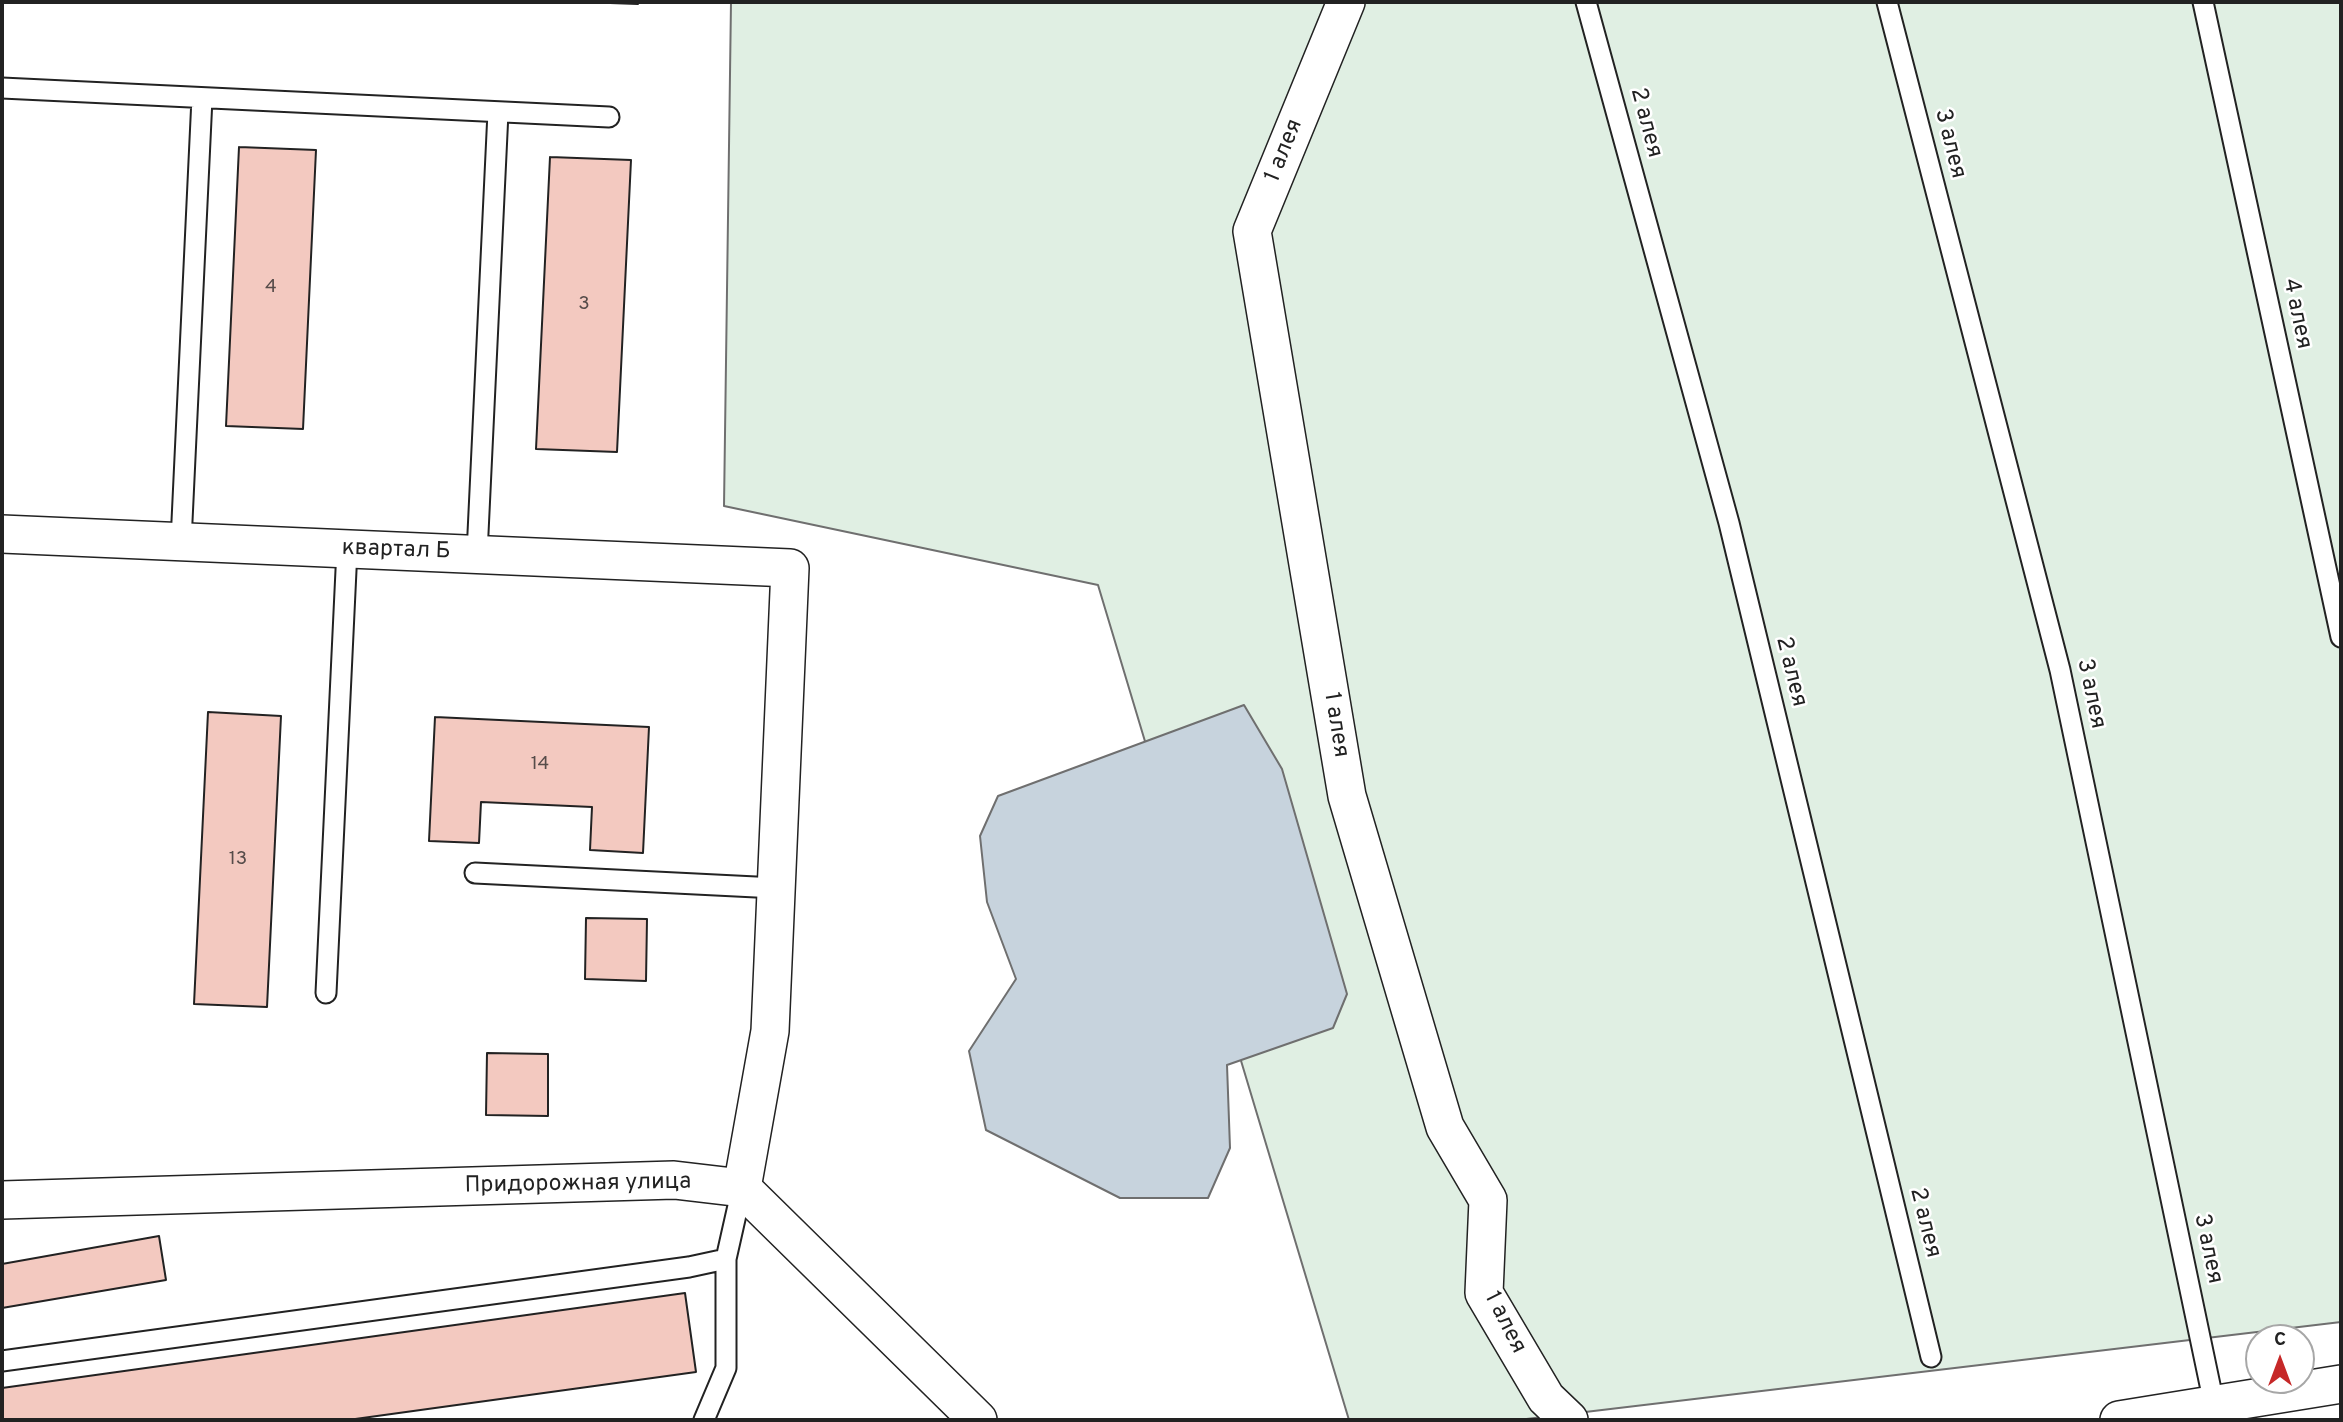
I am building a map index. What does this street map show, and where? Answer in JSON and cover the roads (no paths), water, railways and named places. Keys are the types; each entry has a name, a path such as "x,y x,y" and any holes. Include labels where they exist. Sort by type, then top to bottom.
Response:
{"street":[{"name":"1 алея","path":"1346,2 1252,231 1347,796 1445,1127 1488,1200 1484,1293 1546,1398 1569,1420"},
{"name":"квартал Б","path":"2,534 790,568 776,888"},
{"path":"776,888 770,1031 742,1188 978,1420"},
{"name":"Придорожная улица","path":"2,1200 674,1180 742,1188"},
{"path":"2119,1420 2341,1384"}],"lane":[{"name":"2 алея","path":"1586,2 1729,523 1931,1357"},
{"name":"3 алея","path":"1887,2 2060,670 2214,1404"},
{"name":"4 алея","path":"2203,2 2341,636"},
{"path":"2,88 610,117"},
{"path":"181,542 202,98"},
{"path":"477,554 498,112"},
{"path":"326,993 347,549"},
{"path":"475,873 776,888"},
{"path":"704,1420 726,1368 726,1259 742,1188"},
{"path":"2,1361 689,1267 726,1259"}]}
